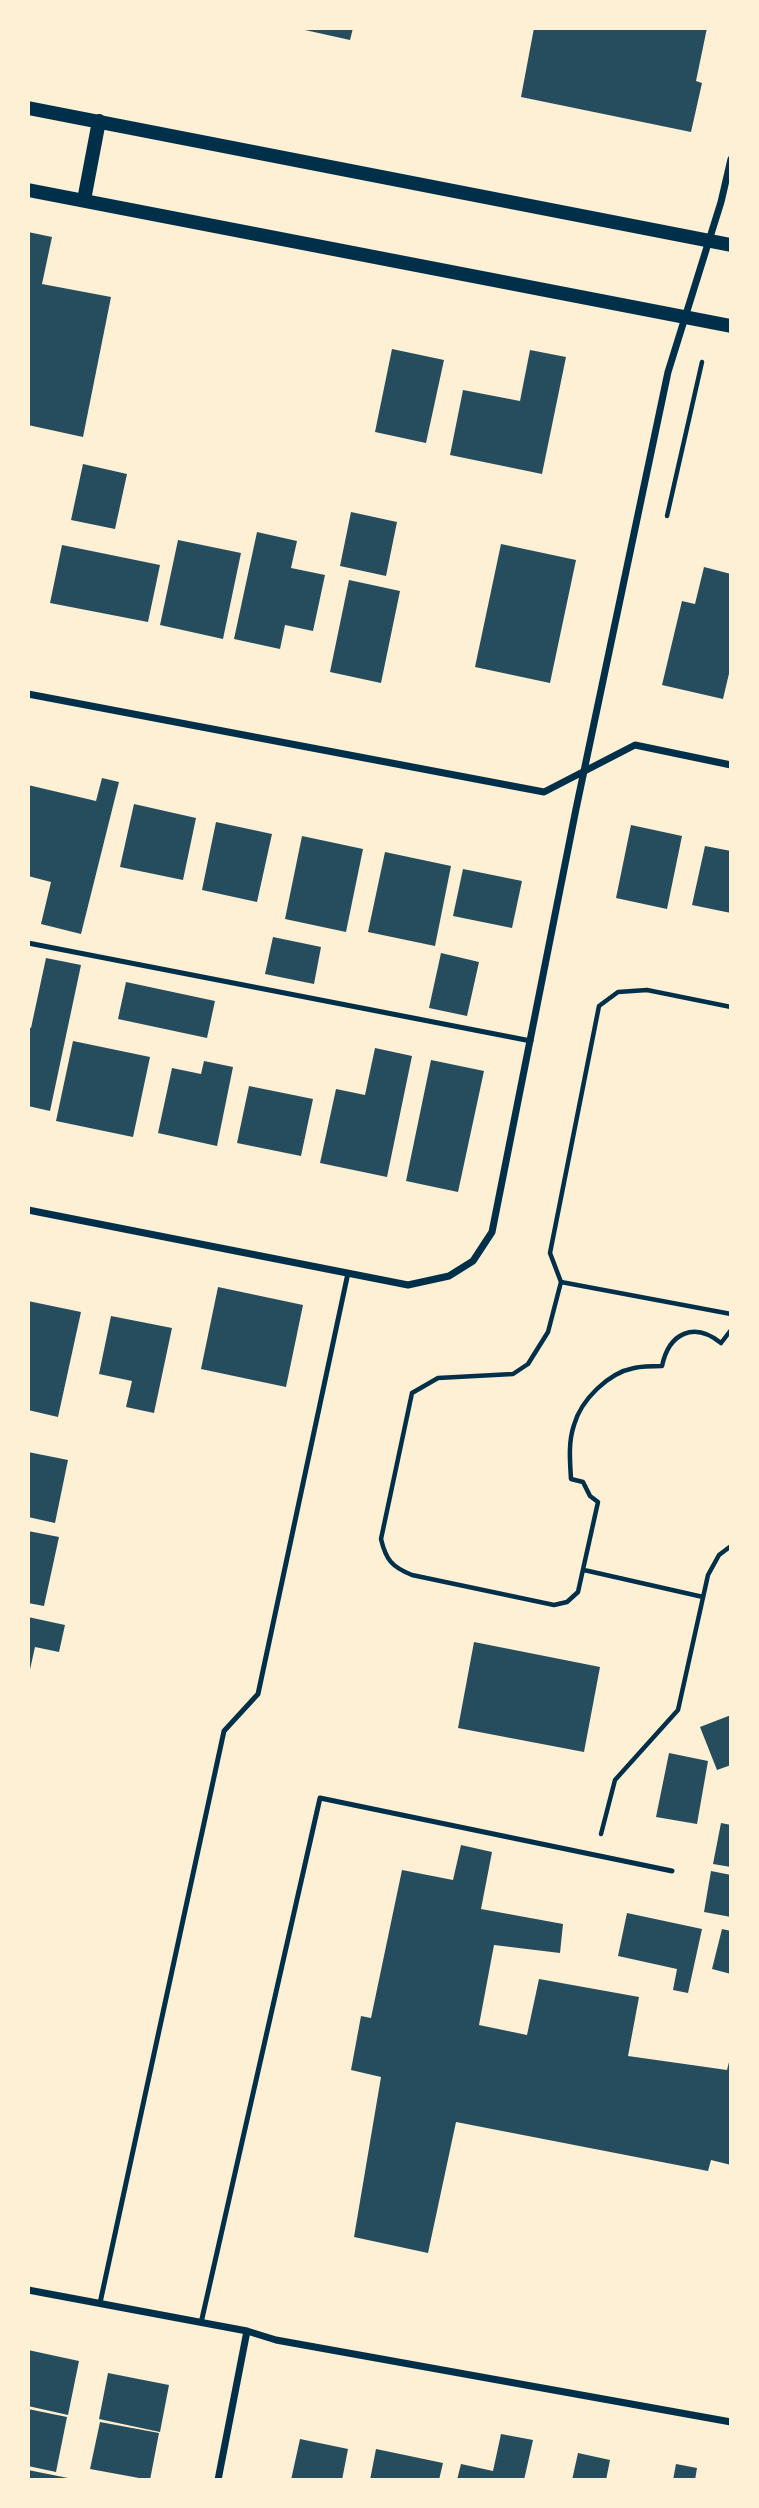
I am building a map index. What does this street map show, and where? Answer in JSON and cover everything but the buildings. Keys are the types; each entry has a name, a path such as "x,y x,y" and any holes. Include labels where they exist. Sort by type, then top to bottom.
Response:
{"main road":[{"path":"28,108 731,245"},
{"path":"84,200 99,121"},
{"path":"28,190 731,326"}],"street":[{"path":"28,1210 408,1285 449,1276 473,1261 492,1232 667,372 710,240 731,159"},
{"path":"28,694 544,792 635,745 731,765"},
{"path":"28,2290 247,2331 276,2340 731,2422"},
{"path":"218,2480 247,2331"}],"lane":[{"path":"28,943 531,1041"},
{"path":"100,2303 224,1731 258,1694 348,1273"},
{"path":"201,2323 320,1798 672,1871"}],"path":[{"path":"667,516 702,362"},
{"path":"731,1007 647,990 618,992 599,1006 550,1252 561,1282 548,1332 528,1364 513,1374 438,1378 412,1393 381,1539 386,1557 403,1572 412,1575 554,1605 567,1602 578,1592 597,1502 590,1496 583,1482 571,1479 569,1450 574,1424 588,1399 610,1378 632,1368 662,1366 669,1344 678,1336 701,1332 721,1343 731,1330"},
{"path":"561,1282 731,1314"},
{"path":"596,1856 615,1780 678,1710 708,1575 719,1555 731,1546"},
{"path":"584,1570 703,1597"}]}
